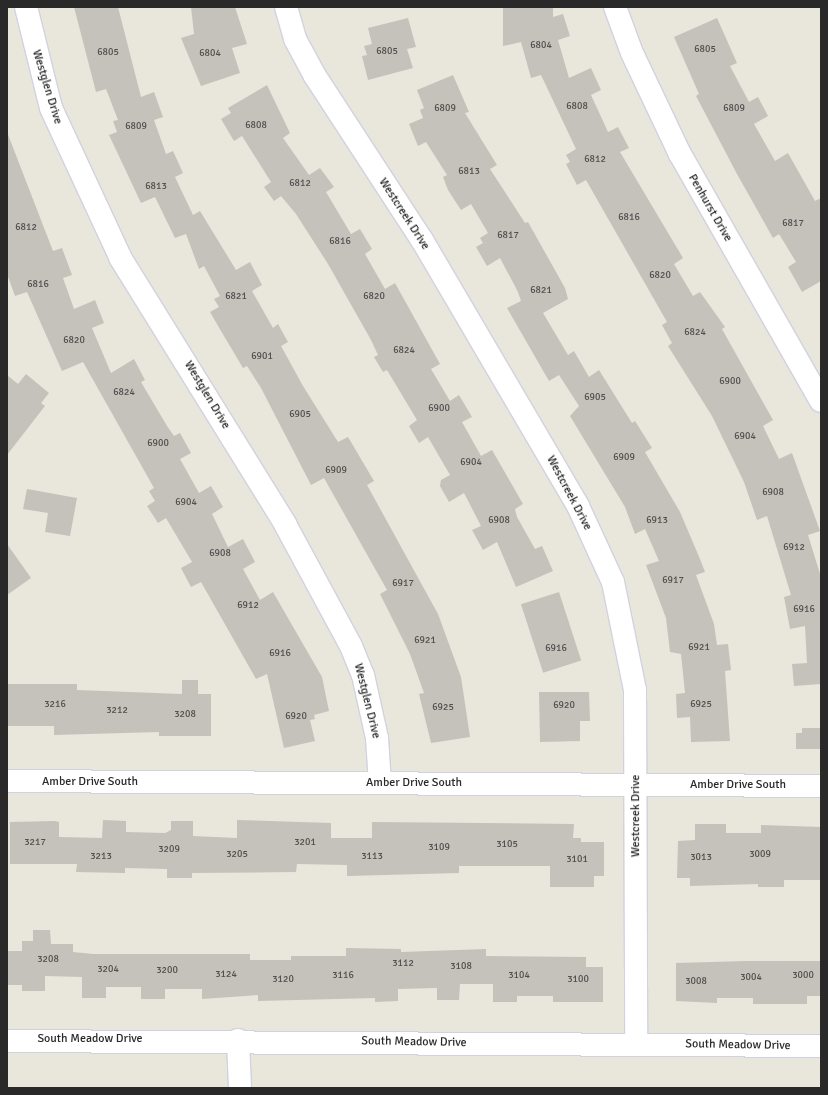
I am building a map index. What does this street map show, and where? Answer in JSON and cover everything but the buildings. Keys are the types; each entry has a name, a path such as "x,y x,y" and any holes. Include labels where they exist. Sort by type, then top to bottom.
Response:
{"street":[{"name":"Westglen Drive","path":"26,7 51,108 121,259 285,524 351,646 363,675 377,738 380,783"},
{"name":"Westcreek Drive","path":"286,7 295,39 315,76 422,240 578,506 613,582 635,690 636,1044"},
{"name":"Penhurst Drive","path":"615,7 632,53 680,154 821,401"},
{"name":"Amber Drive South","path":"7,782 821,786"},
{"name":"South Meadow Drive","path":"7,1041 238,1040 821,1046"},
{"path":"238,1040 240,1088"}]}
